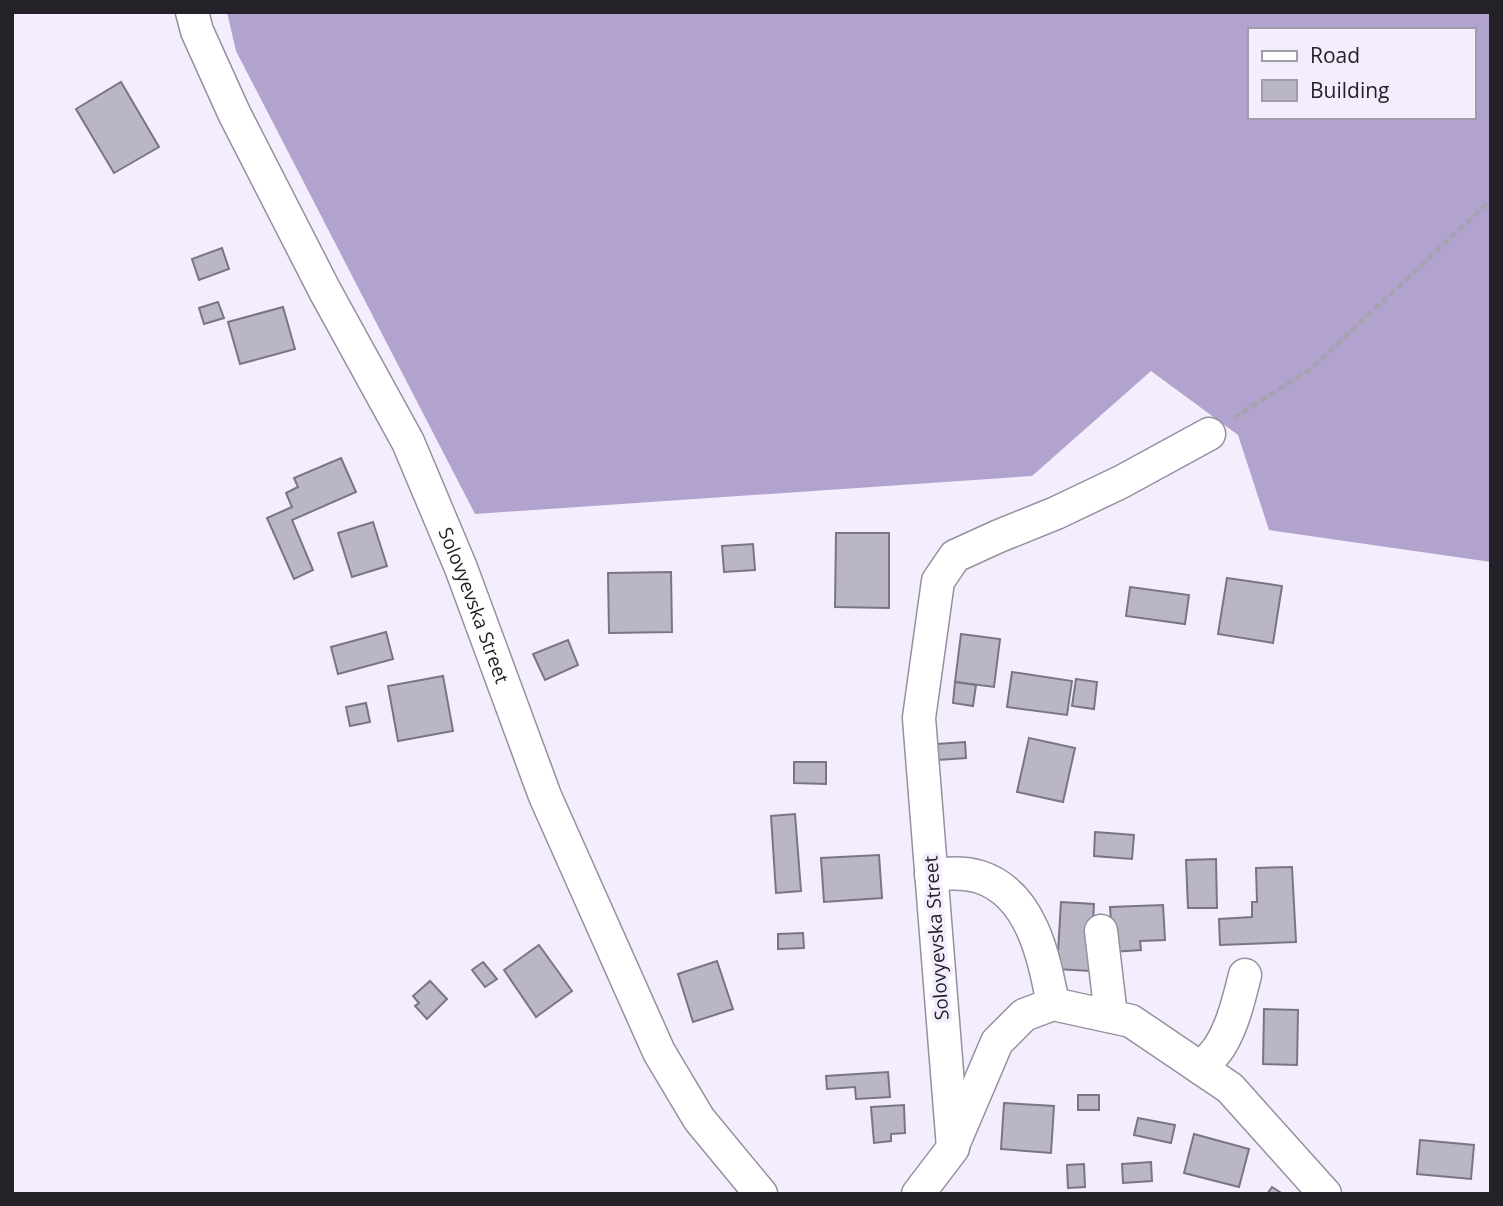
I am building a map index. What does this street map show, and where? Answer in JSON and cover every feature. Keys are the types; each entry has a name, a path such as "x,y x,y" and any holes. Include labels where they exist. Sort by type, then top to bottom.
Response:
{"street":[{"name":"Solovyevska Street","path":"191,12 201,41 234,113 325,291 408,442 461,568 545,796 659,1052 699,1119 761,1194"},
{"name":"Solovyevska Street","path":"953,1148 919,718 938,581 955,556 1121,482 1209,434"},
{"path":"931,875 962,874 980,877 998,886 1015,901 1031,925 1044,958 1054,1004"},
{"path":"1101,932 1111,1016"},
{"path":"1202,1069 1219,1046 1230,1023 1245,975"},
{"path":"918,1194 953,1148 997,1042 1024,1015 1054,1004 1131,1021 1230,1088 1325,1194"}],"path":[{"path":"1209,434 1312,368 1491,200"}],"shaded area":[{"path":"227,12 1491,12 1491,562 1269,530 1238,435 1151,371 1032,476 475,514 236,51"}],"building":[{"path":"121,82 159,147 114,173 76,109"},
{"path":"222,248 229,269 199,280 192,259"},
{"path":"218,302 224,318 204,324 199,308"},
{"path":"283,307 295,349 240,364 228,322"},
{"path":"341,458 356,492 292,520 313,570 294,579 267,518 292,507 286,493 298,487 294,478"},
{"path":"373,522 387,566 352,577 338,533"},
{"path":"836,533 889,533 889,608 835,607"},
{"path":"753,544 755,570 724,572 722,546"},
{"path":"671,572 672,632 609,633 608,573"},
{"path":"1227,578 1282,586 1273,643 1218,634"},
{"path":"1130,587 1189,595 1185,624 1126,616"},
{"path":"386,632 393,659 338,674 331,647"},
{"path":"961,634 1000,639 994,687 955,682"},
{"path":"568,640 578,665 545,680 533,654"},
{"path":"1012,672 1072,681 1067,715 1007,707"},
{"path":"443,676 453,731 398,741 388,686"},
{"path":"1076,679 1097,682 1094,709 1072,706"},
{"path":"955,682 976,685 973,706 953,703"},
{"path":"366,703 370,722 350,726 346,707"},
{"path":"1029,738 1075,748 1063,802 1017,792"},
{"path":"965,742 966,758 938,760 937,744"},
{"path":"794,762 826,762 826,784 794,783"},
{"path":"795,814 801,891 776,893 771,816"},
{"path":"1095,832 1134,835 1132,859 1094,856"},
{"path":"879,855 882,898 824,902 821,858"},
{"path":"1216,859 1217,908 1188,908 1186,860"},
{"path":"1292,867 1296,942 1220,945 1219,919 1252,917 1252,902 1257,902 1256,868"},
{"path":"1061,902 1094,904 1090,971 1057,969"},
{"path":"1163,905 1165,940 1140,941 1141,950 1113,952 1110,907"},
{"path":"803,933 804,948 778,949 778,934"},
{"path":"539,945 572,991 536,1017 504,970"},
{"path":"717,961 733,1009 693,1022 678,974"},
{"path":"483,962 497,979 485,987 472,970"},
{"path":"430,981 447,999 427,1019 415,1006 419,1003 413,996"},
{"path":"1264,1009 1298,1010 1297,1065 1263,1064"},
{"path":"888,1072 890,1097 856,1099 855,1087 827,1089 826,1076"},
{"path":"1078,1095 1099,1095 1099,1110 1078,1110"},
{"path":"1004,1103 1054,1106 1051,1153 1001,1149"},
{"path":"904,1105 905,1133 891,1134 891,1141 874,1143 871,1107"},
{"path":"1138,1118 1175,1125 1171,1143 1134,1135"},
{"path":"1194,1134 1249,1149 1239,1187 1184,1173"},
{"path":"1420,1140 1474,1145 1471,1179 1417,1174"},
{"path":"1151,1162 1152,1181 1123,1183 1122,1164"},
{"path":"1084,1164 1085,1187 1068,1188 1067,1165"},
{"path":"1272,1187 1283,1194 1267,1194"}]}
